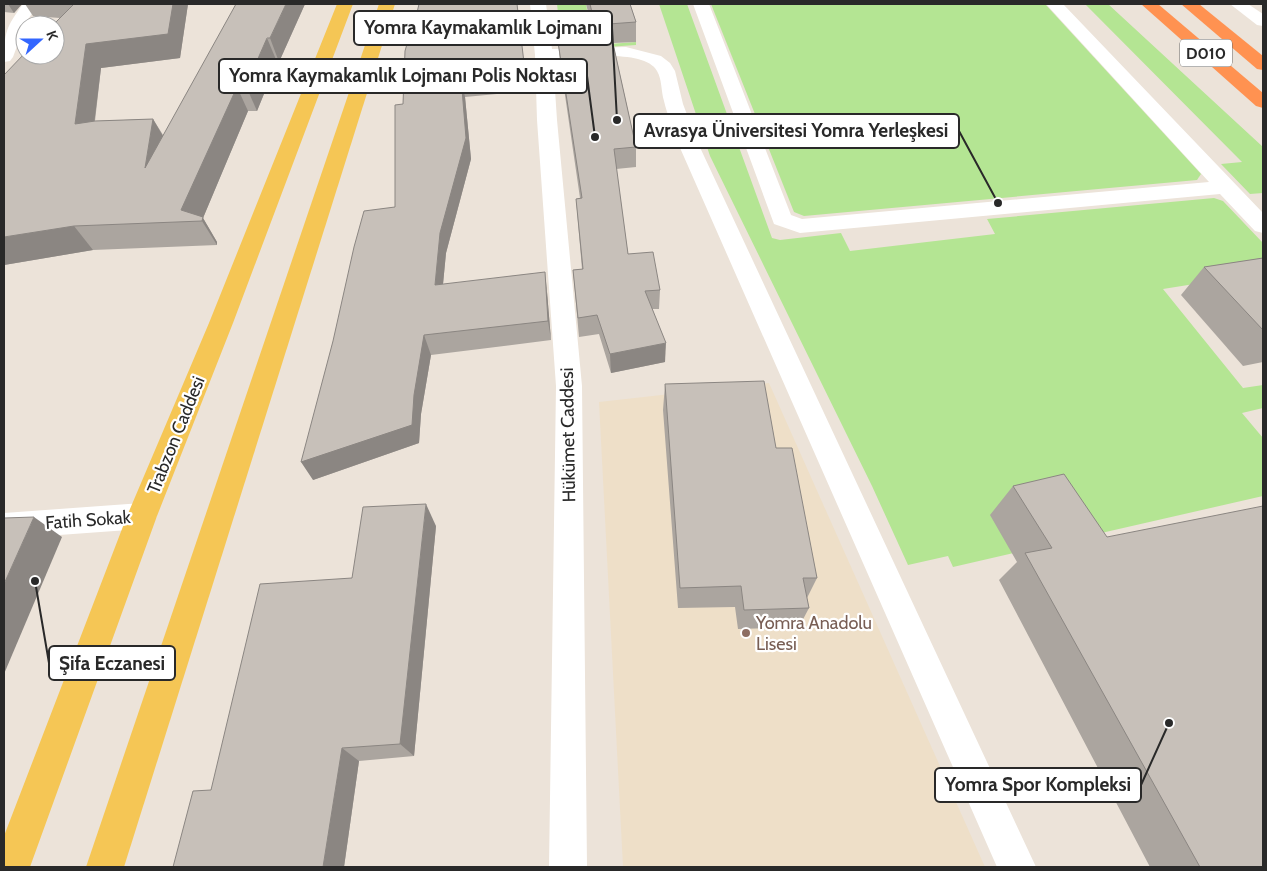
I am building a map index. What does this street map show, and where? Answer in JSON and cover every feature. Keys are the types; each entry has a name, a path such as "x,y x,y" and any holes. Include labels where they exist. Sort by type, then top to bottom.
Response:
{"highway":[{"name":"D010","path":"1149,4 1263,102"},
{"name":"D010","path":"1189,4 1263,65"}],"main road":[{"name":"Trabzon Caddesi","path":"11,867 142,516 221,324 345,4"},
{"path":"105,867 387,4"}],"street":[{"path":"4,57 18,22 31,4"},
{"name":"Hükümet Caddesi","path":"538,4 544,55 569,386 568,867"},
{"path":"701,4 782,219 800,226 1225,187"},
{"path":"1054,4 1263,226"},
{"path":"1238,4 1263,21"},
{"path":"544,55 615,51 630,52 653,59 664,67 674,105 687,141 1017,867"},
{"name":"Fatih Sokak","path":"4,526 142,516"}],"shaded area":[{"name":"Yomra Anadolu Lisesi","path":"769,383 985,867 623,867 599,402"}],"green space":[{"path":"557,4 586,4 587,10 558,13"},
{"path":"659,4 687,4 772,238 780,240 841,233 850,251 995,234 987,219 1214,198 1223,201 1263,243 1263,273 1163,289 1243,388 1263,385 1263,408 1242,413 1263,438 1263,496 953,567 948,556 908,565 872,486 710,156"},
{"path":"711,4 1045,4 1201,174 1197,180 804,216 794,212"},
{"path":"1085,4 1108,4 1263,147 1263,193 1250,194 1221,164 1242,162"},
{"path":"576,18 578,29 592,28 596,45 636,42 636,45 564,50 560,20"}],"building":[{"path":"74,4 173,4 168,34 86,44 75,124 95,121 153,119 145,168 236,4 286,4 270,38 267,38 246,86 237,87 181,210 203,217 202,221 74,226 4,237 4,75 15,63 15,65 65,65 65,15 63,15"},
{"path":"419,4 517,4 525,71 461,77 466,138 440,233 435,285 545,272 548,321 424,335 414,395 412,425 301,462 333,341 364,211 395,207 395,105 403,104 405,51 411,30 413,30"},
{"path":"590,4 630,4 636,22 595,25"},
{"path":"612,39 636,147 614,149 628,254 653,252 660,290 645,291 666,343 610,354 597,315 578,318 573,270 583,269 576,199 582,198 558,42"},
{"path":"1263,258 1263,330 1204,267"},
{"path":"764,381 776,448 792,448 817,578 803,578 809,608 744,610 741,586 680,588 665,384"},
{"path":"1064,474 1107,537 1263,506 1263,867 1200,867 1025,553 1052,548 1013,486"},
{"path":"426,504 400,744 342,748 323,867 173,867 193,791 211,790 260,584 352,578 363,507"},
{"path":"34,517 4,584 4,518"}],"place":[{"name":"Yomra Kaymakamlık Lojmanı","path":"617,120"},
{"name":"Yomra Kaymakamlık Lojmanı Polis Noktası","path":"595,137"},
{"name":"Avrasya Üniversitesi Yomra Yerleşkesi","path":"998,203"},
{"name":"Şifa Eczanesi","path":"35,581"},
{"name":"Yomra Anadolu Lisesi","path":"746,633"},
{"name":"Yomra Spor Kompleksi","path":"1169,723"}]}
